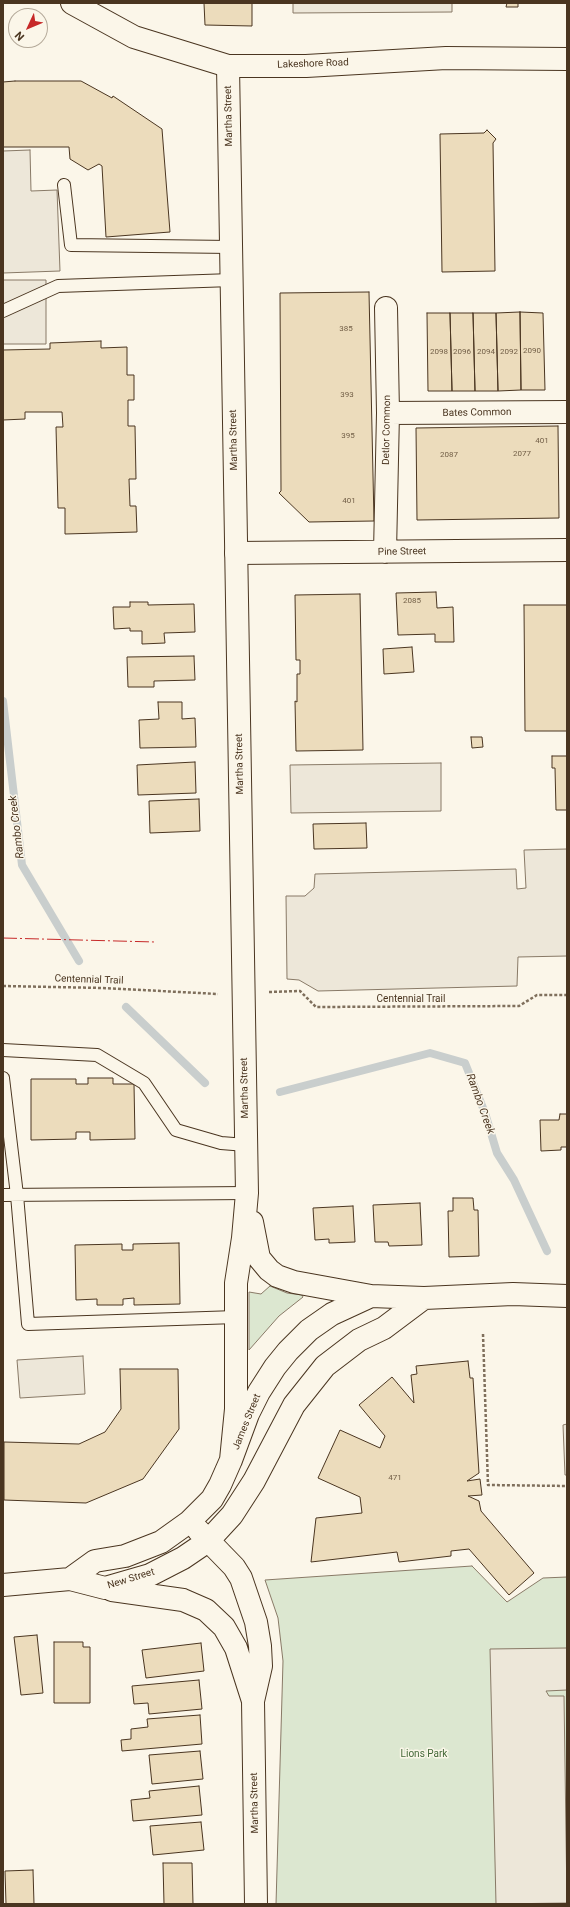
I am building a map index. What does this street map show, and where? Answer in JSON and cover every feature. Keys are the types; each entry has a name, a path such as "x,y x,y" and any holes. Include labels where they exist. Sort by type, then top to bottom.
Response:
{"street":[{"name":"Lakeshore Road","path":"72,3 134,37 228,66 306,66 446,58 567,59"},
{"name":"Martha Street","path":"228,66 247,1193 243,1238 236,1283 236,1410 231,1460"},
{"name":"Detlor Common","path":"385,552 388,413 386,308"},
{"name":"Bates Common","path":"388,413 567,412"},
{"name":"Pine Street","path":"236,553 567,550"},
{"path":"247,1193 256,1251 259,1258 269,1270 277,1276 294,1282 371,1296"},
{"name":"James Street","path":"189,1522 212,1499 231,1460 248,1414 274,1367 288,1351 321,1321 350,1304 371,1296 424,1298 513,1294 567,1296"},
{"path":"208,1541 232,1515 254,1481 294,1405 315,1377 340,1353 358,1340 384,1328 424,1298"},
{"path":"70,1579 95,1561 125,1556 161,1542 189,1522 234,1567 241,1578 256,1622 260,1646 261,1666 253,1701"},
{"name":"New Street","path":"3,1585 70,1579 105,1588 150,1575 183,1558 208,1541"},
{"path":"105,1588 183,1600 206,1610 224,1627 236,1648 253,1701"},
{"name":"Martha Street","path":"253,1701 256,1904"}],"lane":[{"path":"64,185 71,245 231,247"},
{"path":"3,311 58,286 232,280"},
{"path":"3,1050 97,1055 144,1083 176,1130 221,1143 246,1135"},
{"path":"3,1078 17,1195 28,1324 236,1317"},
{"path":"3,1195 247,1193"}],"path":[{"name":"Centennial Trail","path":"3,986 96,988 222,994"},
{"name":"Centennial Trail","path":"265,993 300,991 316,1007 519,1006 537,996 567,995"},
{"path":"483,1334 488,1485 567,1486"}],"green space":[{"path":"270,1286 287,1293 302,1295 303,1297 279,1316 249,1350 249,1292 261,1294"},
{"name":"Lions Park","path":"472,1566 507,1602 543,1578 567,1577 567,1904 276,1904 283,1661 278,1618 265,1580"}],"shaded area":[{"path":"293,3 452,3 452,12 293,13"},
{"path":"30,150 31,191 57,190 60,271 3,273 3,151"},
{"path":"3,280 46,280 46,344 3,344"},
{"path":"441,763 441,811 291,813 290,765"},
{"path":"567,849 567,956 518,957 517,986 318,991 299,980 287,979 286,896 305,896 314,888 315,874 516,869 517,889 526,888 524,850"},
{"path":"83,1356 85,1394 20,1398 17,1360"},
{"path":"567,1424 567,1475 565,1475 563,1425"},
{"path":"567,1648 567,1690 546,1691 549,1696 564,1696 567,1903 496,1904 490,1649"}],"building":[{"path":"204,3 252,3 252,26 205,25"},
{"path":"507,3 518,3 518,7 506,7"},
{"path":"81,81 112,98 113,96 162,129 170,232 106,237 102,166 99,164 88,170 70,159 69,147 3,147 3,82"},
{"path":"487,130 496,139 493,143 495,271 442,272 440,134 484,133"},
{"path":"369,292 374,521 309,522 279,493 281,491 280,293"},
{"path":"520,312 543,313 545,390 521,390"},
{"path":"520,312 521,390 498,391 496,313"},
{"path":"427,313 450,313 452,391 428,391"},
{"path":"450,313 473,313 475,391 452,391"},
{"path":"473,313 496,313 498,391 475,391"},
{"path":"101,341 101,348 127,347 127,375 134,375 134,400 128,400 128,426 135,426 136,479 129,479 130,506 136,506 137,532 65,534 65,508 58,508 56,427 63,427 62,412 25,412 25,419 3,420 3,350 50,349 50,343"},
{"path":"558,426 559,518 417,520 416,428"},
{"path":"436,592 437,608 453,607 454,642 435,642 435,634 398,635 396,593"},
{"path":"360,594 363,750 296,751 295,701 297,702 297,674 300,674 300,660 296,660 295,595"},
{"path":"130,602 148,602 148,605 194,604 195,632 164,633 165,643 142,644 142,631 130,631 130,628 114,629 113,607 130,607"},
{"path":"524,605 567,605 567,731 525,731"},
{"path":"412,647 414,672 384,674 383,649"},
{"path":"194,656 195,680 154,681 154,687 128,687 127,657"},
{"path":"158,702 182,702 182,719 195,718 196,747 140,748 139,720 159,719"},
{"path":"471,737 482,737 483,747 472,748"},
{"path":"552,756 567,756 567,810 556,810 555,768 552,768"},
{"path":"195,762 196,793 138,795 137,765"},
{"path":"199,799 200,831 150,833 149,801"},
{"path":"366,823 367,848 314,849 313,824"},
{"path":"88,1078 113,1078 113,1084 134,1084 135,1139 90,1140 90,1132 76,1132 76,1139 31,1140 31,1079 76,1079 76,1084 88,1084"},
{"path":"560,1114 567,1114 567,1147 561,1147 561,1150 541,1151 540,1120 559,1120"},
{"path":"453,1198 473,1198 474,1210 478,1210 479,1256 449,1257 448,1211 453,1211"},
{"path":"420,1203 422,1245 389,1246 388,1242 375,1242 373,1205"},
{"path":"353,1206 355,1242 329,1243 329,1239 315,1240 313,1208"},
{"path":"179,1243 180,1304 134,1305 134,1298 123,1299 123,1305 97,1305 97,1299 76,1300 75,1245 122,1244 122,1250 133,1250 133,1244"},
{"path":"468,1361 470,1378 473,1378 479,1473 467,1481 480,1479 482,1495 468,1496 479,1501 481,1511 534,1573 509,1595 469,1549 451,1551 451,1556 399,1562 397,1552 311,1562 316,1518 362,1513 360,1497 318,1478 340,1430 380,1448 385,1436 359,1405 392,1377 414,1403 411,1375 417,1374 416,1366"},
{"path":"120,1369 178,1369 179,1429 143,1479 86,1503 4,1500 4,1442 79,1444 105,1432 121,1409"},
{"path":"37,1635 43,1693 21,1695 14,1637"},
{"path":"54,1642 83,1642 83,1647 90,1647 90,1703 54,1703"},
{"path":"201,1643 204,1671 146,1678 142,1650"},
{"path":"199,1680 202,1709 149,1714 148,1703 134,1704 132,1686"},
{"path":"200,1715 202,1744 122,1751 121,1740 131,1739 131,1729 148,1727 147,1719"},
{"path":"200,1751 203,1779 152,1784 149,1755"},
{"path":"199,1786 202,1815 133,1821 131,1800 150,1798 149,1791"},
{"path":"201,1822 204,1850 153,1855 150,1826"},
{"path":"163,1863 192,1863 193,1904 164,1904"},
{"path":"33,1870 34,1904 6,1904 5,1871"}],"waterway":[{"name":"Rambo Creek","path":"3,701 22,865 79,961"},
{"name":"Rambo Creek","path":"126,1007 205,1083"},
{"name":"Rambo Creek","path":"280,1092 430,1053 465,1063 485,1113 497,1153 514,1180 547,1251"}],"power":[{"path":"3,938 155,942"}]}
